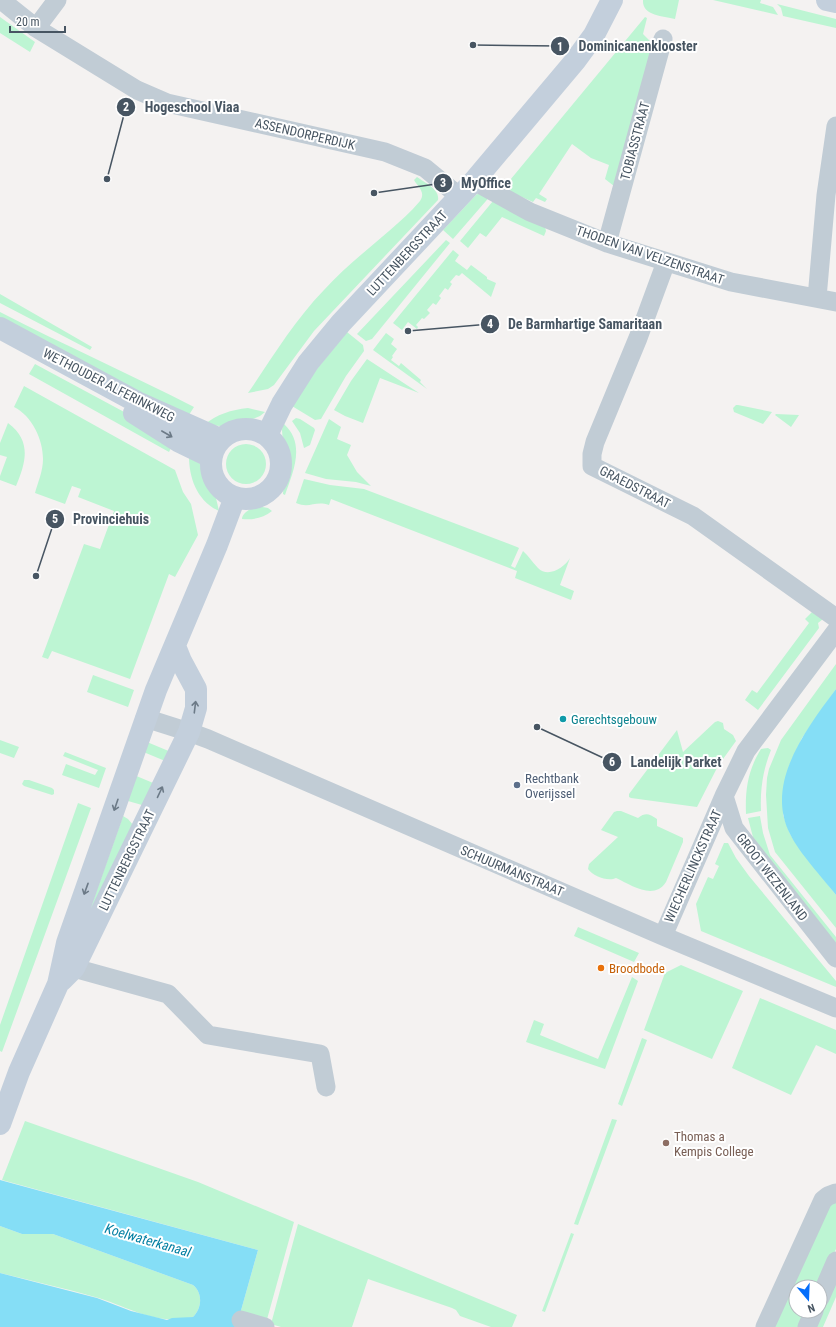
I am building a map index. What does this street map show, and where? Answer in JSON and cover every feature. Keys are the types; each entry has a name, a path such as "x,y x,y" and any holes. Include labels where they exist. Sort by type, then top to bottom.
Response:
{"main road":[{"name":"LUTTENBERGSTRAAT","path":"266,435 282,404 308,363 341,324 467,189 575,61 594,35 612,0"},
{"path":"827,0 836,2"},
{"name":"WETHOUDER ALFERINKWEG","path":"0,328 137,402 216,448"},
{"name":"WETHOUDER ALFERINKWEG","path":"0,339 134,412 188,446 216,448"},
{"path":"248,428 258,430 266,435 274,442 279,450 281,465 278,480 272,488 255,498 245,499 226,493 218,486 213,477 211,467 216,448 233,431 248,428"},
{"name":"LUTTENBERGSTRAAT","path":"0,1124 19,1072 58,984 67,943 145,718 217,545 235,497"},
{"name":"LUTTENBERGSTRAAT","path":"58,984 74,968 189,732 196,708 196,689 180,661 175,646"}],"street":[{"name":"ASSENDORPERDIJK","path":"0,0 36,28 137,90 167,102 385,152 425,168 467,189"},
{"path":"36,28 58,0"},
{"name":"TOBIASSTRAAT","path":"607,243 663,39"},
{"path":"817,298 831,196 836,126"},
{"name":"THODEN VAN VELZENSTRAAT","path":"467,189 530,212 607,243 731,282 836,302"},
{"name":"GRAEDSTRAAT","path":"666,262 638,338 595,442 592,454 592,466 692,516 836,618"},
{"path":"724,796 746,751 836,631"},
{"path":"145,718 189,732"},
{"name":"SCHUURMANSTRAAT","path":"189,732 663,936 836,1008"},
{"name":"WIECHERLINCKSTRAAT","path":"663,936 724,796"},
{"name":"GROOT WEZENLAND","path":"724,796 734,828 836,958"},
{"path":"74,968 168,994 208,1035 320,1054 326,1087"},
{"path":"765,1327 823,1200 836,1193"},
{"path":"828,1280 836,1261"},
{"path":"241,1320 266,1327"}],"green space":[{"path":"643,0 679,0 675,19 659,16 650,12 646,9"},
{"path":"713,0 761,0 760,3 773,7 778,15"},
{"path":"777,4 836,19 836,28 783,16 781,8"},
{"path":"0,17 35,42 30,52 0,33"},
{"path":"645,17 647,18 643,34 654,45 614,186 605,179 609,165 591,158 572,144 539,194 547,199 545,202 536,198 533,202 513,193 505,186"},
{"path":"417,177 434,189 437,193 438,200 314,331 274,385 268,389 248,393 284,340 313,302 340,274 401,220 420,201 422,198 422,192 414,180"},
{"path":"479,193 492,194 453,239 443,230"},
{"path":"493,201 545,227 546,231 544,236 502,217 486,237 480,233 468,248 460,241"},
{"path":"446,240 450,243 372,339 366,341 357,334"},
{"path":"453,250 459,255 455,261 467,270 471,265 487,277 487,279 496,283 491,297 462,273 459,276 456,275 450,282 452,284 448,290 445,288 439,296 441,298 436,305 433,303 427,310 430,313 424,319 422,318 416,325 418,327 417,329 408,322 402,330 393,323"},
{"path":"0,294 92,347 90,350 0,303"},
{"path":"0,312 194,407 187,418 0,322"},
{"path":"347,332 363,345 364,351 346,376 321,419 315,420 292,406 316,370"},
{"path":"386,333 394,339 391,344 397,349 391,360 399,366 401,363 421,380 420,382 427,389 373,350"},
{"path":"367,359 419,393 380,378 363,423 334,410 351,381"},
{"path":"35,364 126,413 173,444 169,452 29,374"},
{"path":"24,386 175,470 183,492 191,504 198,535 175,577 169,574 130,679 52,651 48,659 42,657 84,544 100,549 114,511 78,497 81,489 72,486 65,504 35,493 43,463 41,444 39,436 31,422 14,407"},
{"path":"736,405 772,412 763,424 734,412 733,408"},
{"path":"248,408 265,412 253,419 238,421 221,426 204,425 224,413"},
{"path":"775,415 799,415 791,427"},
{"path":"296,418 300,419 315,430 310,445 304,448 300,433 292,421"},
{"path":"329,419 341,427 337,439 351,445 347,455 357,472 371,486 356,482 326,479 305,473"},
{"path":"8,423 21,437 25,452 22,469 16,486 0,480 7,457 0,455 0,443"},
{"path":"284,424 291,432 295,440 296,449 294,468 285,495 283,494 283,491 290,470 290,464 282,433"},
{"path":"250,444 257,447 263,453 266,464 265,472 257,481 250,484 242,484 235,481 227,472 226,460 229,453 238,445"},
{"path":"189,456 197,459 202,467 206,481 216,498 219,511 211,507 205,501 196,488 189,464"},
{"path":"304,479 330,485 364,489 517,547 519,548 511,566 515,568 523,551 538,568 546,572 551,572 560,568 570,558 560,585 574,591 571,600 515,578 517,571 331,499 329,505 320,503 301,505 296,503"},
{"path":"257,506 268,508 272,511 258,518 242,519 245,513"},
{"path":"812,612 823,619 818,623 819,628 758,710 745,700 752,690 757,693 809,623 805,619"},
{"path":"836,664 836,689 802,738 789,766 783,815 790,834 797,845 836,895 836,928 775,852 768,828 766,795 769,769 781,740"},
{"path":"93,675 134,690 128,707 87,692"},
{"path":"718,721 723,723 724,729 733,735 736,741 718,766 697,807 629,797 629,794 677,730 683,752 715,722"},
{"path":"0,740 19,747 14,758 0,753"},
{"path":"147,742 171,752 170,763 141,751"},
{"path":"768,748 771,750 763,780 761,811 746,814 746,796 750,772 761,749"},
{"path":"65,752 106,768 99,788 62,775 66,764 95,775 98,770 63,756"},
{"path":"134,775 158,785 142,805 128,801"},
{"path":"24,780 29,780 52,788 54,790 54,794 52,795 24,786 22,784"},
{"path":"78,803 91,808 2,1052 0,1051 0,1025"},
{"path":"621,811 638,818 645,814 650,815 657,819 657,826 683,838 683,842 666,882 661,888 649,891 642,890 616,878 601,878 590,872 588,869 589,864 618,837 601,830 614,812"},
{"path":"123,816 134,826 75,952"},
{"path":"760,816 763,833 770,855 836,937 836,946 754,841 748,818"},
{"path":"724,843 728,843 736,858 749,876 836,981 836,987 701,931 696,904 708,877 713,879 719,866 715,864"},
{"path":"578,927 639,953 634,962 574,936"},
{"path":"681,965 743,991 712,1059 644,1030 665,973"},
{"path":"632,977 638,981 605,1069 526,1042 534,1020 544,1024 540,1035 598,1059"},
{"path":"760,998 836,1030 836,1054 816,1045 791,1095 732,1068"},
{"path":"642,1038 647,1040 622,1106 618,1104"},
{"path":"612,1119 617,1120 578,1225 574,1224"},
{"path":"25,1121 198,1182 294,1222 266,1323 240,1314 258,1250 2,1180"},
{"path":"836,1201 836,1249 823,1279 793,1279 825,1207"},
{"path":"298,1224 517,1315 512,1327 491,1327 460,1316 456,1310 452,1308 368,1279 352,1327 281,1327 271,1324"},
{"path":"0,1226 22,1234 53,1234 193,1285 200,1296 200,1305 193,1317 167,1319 143,1314 95,1297 0,1273"},
{"path":"571,1233 574,1234 545,1312 542,1311"},
{"path":"836,1282 836,1297 828,1315 828,1300"},
{"path":"788,1291 788,1319 804,1319 801,1327 772,1327"},
{"path":"820,1319 826,1319 823,1327 816,1327"}],"water":[{"path":"836,689 836,895 794,842 783,815 782,795 785,776 792,757 813,721"},
{"name":"Koelwaterkanaal","path":"0,1180 258,1250 240,1314 239,1327 0,1327 0,1273 97,1298 131,1311 167,1320 172,1318 193,1317 200,1305 200,1296 193,1285 53,1234 22,1234 0,1226"}],"place":[{"name":"Dominicanenklooster","path":"473,45"},
{"name":"Hogeschool Viaa","path":"107,179"},
{"name":"MyOffice","path":"374,193"},
{"name":"De Barmhartige Samaritaan","path":"408,331"},
{"name":"Provinciehuis","path":"36,576"},
{"name":"Gerechtsgebouw","path":"563,719"},
{"name":"Landelijk Parket","path":"537,727"},
{"name":"Rechtbank Overijssel","path":"517,785"},
{"name":"Broodbode","path":"601,968"},
{"name":"Thomas a Kempis College","path":"666,1143"}]}
